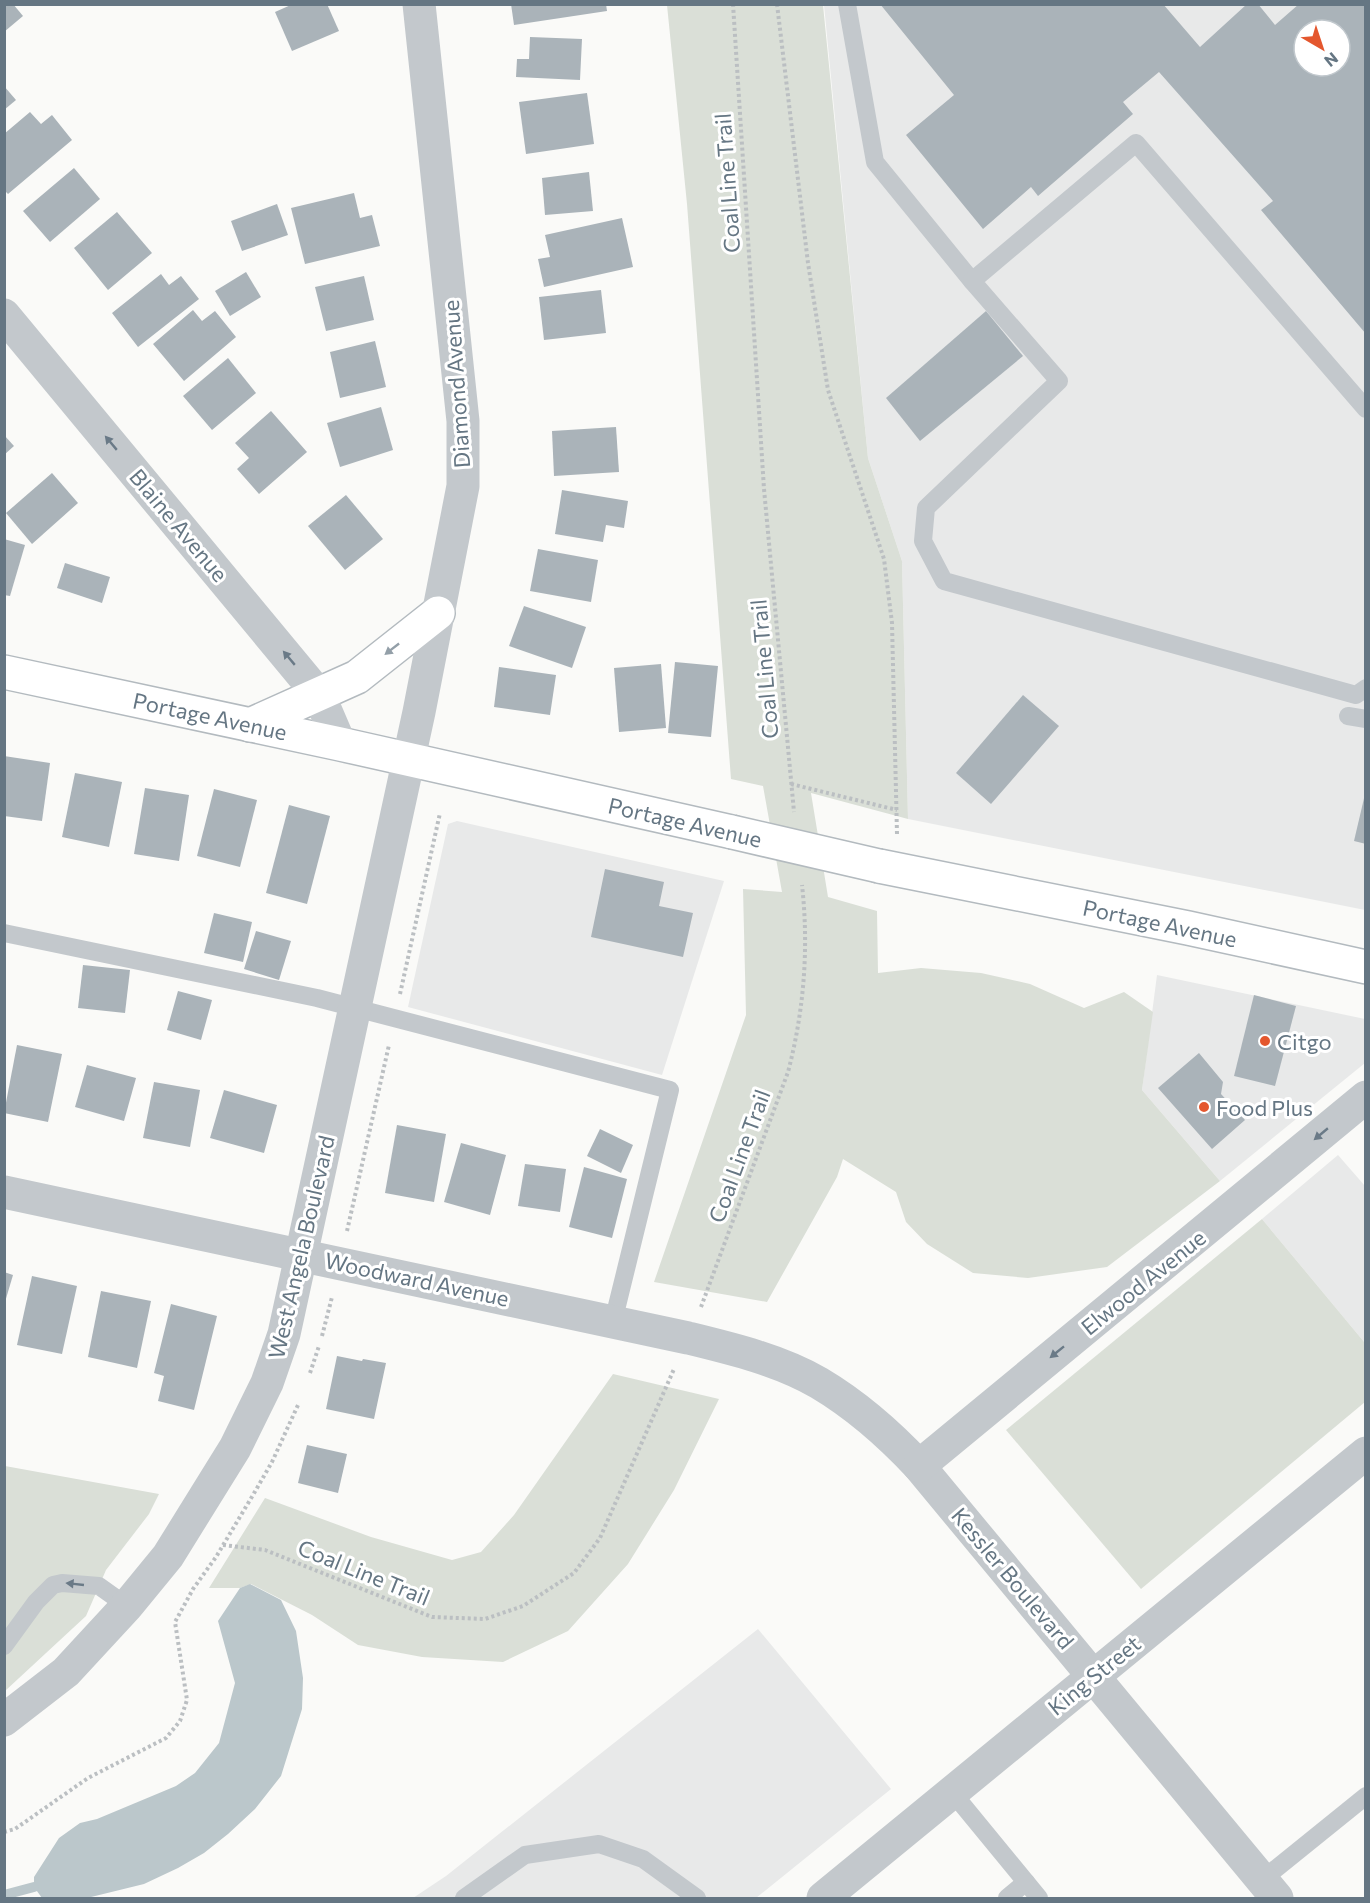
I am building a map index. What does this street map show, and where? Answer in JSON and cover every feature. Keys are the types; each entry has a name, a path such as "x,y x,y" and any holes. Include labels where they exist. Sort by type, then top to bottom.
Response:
{"main road":[{"path":"250,725 357,677 438,613"},
{"name":"Portage Avenue","path":"4,672 408,759 885,867 1188,928 1365,968"}],"street":[{"name":"Diamond Avenue","path":"408,759 463,486 463,421 419,4"},
{"name":"Blaine Avenue","path":"4,315 320,695 340,744"},
{"name":"West Angela Boulevard","path":"4,1720 66,1672 127,1606 168,1556 235,1448 267,1383 284,1334 408,759"},
{"name":"Elwood Avenue","path":"919,1466 1365,1096"},
{"name":"Woodward Avenue","path":"4,1192 302,1254 687,1339"},
{"name":"Kessler Boulevard","path":"687,1339 740,1350 819,1383 896,1441 1270,1889"},
{"name":"King Street","path":"823,1899 1365,1453"}],"lane":[{"path":"847,4 875,162 972,281 1059,381 926,508 923,541 944,581 1356,695 1365,688"},
{"path":"972,281 1136,143 1365,409"},
{"path":"4,933 306,995 670,1090 613,1322"},
{"path":"4,1646 36,1602 53,1585 62,1582 99,1586 127,1606"},
{"path":"952,1792 1039,1899"},
{"path":"1270,1889 1365,1796"},
{"path":"464,1899 525,1855 599,1844 643,1859 698,1899"},
{"path":"1007,1899 1026,1882"}],"path":[{"name":"Coal Line Trail","path":"733,4 764,489 795,820"},
{"path":"777,4 808,263 828,390 884,559 892,623 898,829 885,867"},
{"path":"791,784 897,810"},
{"name":"Coal Line Trail","path":"4,1832 15,1829 88,1778 166,1738 180,1721 187,1700 175,1622 193,1589 223,1545 265,1550 432,1617 485,1619 523,1606 574,1574 600,1538 687,1339 788,1072 798,1035 807,954 801,876"}],"shaded area":[{"path":"667,5 823,5 868,458 902,561 908,819 811,793 828,897 877,911 878,973 921,968 981,973 1030,984 1084,1008 1124,992 1153,1012 1142,1090 1220,1181 1107,1267 1028,1278 973,1273 927,1244 906,1222 896,1192 843,1159 837,1177 767,1302 654,1282 746,1015 743,889 782,892 763,786 731,779 687,204"},
{"path":"824,5 1365,5 1365,910 908,819 902,561 868,458"},
{"path":"457,821 724,881 662,1075 408,1007 448,824"},
{"path":"1157,975 1365,1019 1365,1063 1220,1181 1142,1090"},
{"path":"1338,1155 1365,1186 1365,1343 1262,1219"},
{"path":"1262,1219 1365,1343 1365,1402 1141,1589 1006,1430"},
{"path":"613,1374 719,1399 674,1490 628,1564 568,1631 503,1662 422,1657 358,1645 312,1615 251,1584 240,1588 209,1588 265,1498 371,1537 452,1560 481,1552 514,1515"},
{"path":"5,1466 159,1494 149,1514 106,1570 86,1616 5,1691"},
{"path":"250,1584 281,1600 296,1631 303,1678 302,1709 281,1776 255,1809 228,1834 204,1853 178,1868 144,1884 87,1898 42,1898 34,1887 34,1877 59,1838 80,1823 97,1819 176,1786 195,1773 219,1743 235,1683 218,1621 240,1588"},
{"path":"758,1629 891,1789 756,1898 413,1898 446,1876"}],"building":[{"path":"4,4 13,4 23,16 4,32"},
{"path":"293,4 327,4 339,31 292,51 275,12"},
{"path":"511,4 606,4 607,11 514,25"},
{"path":"880,4 1163,4 1200,47 1247,4 1258,4 1275,25 1299,4 1366,4 1366,334 1261,210 1273,201 1159,72 1123,102 1133,114 1038,196 1031,187 983,229 906,135 954,95"},
{"path":"530,37 582,39 580,80 516,77 517,59 529,59"},
{"path":"4,86 16,100 4,110"},
{"path":"587,93 594,144 526,154 519,102"},
{"path":"30,112 41,124 52,115 72,140 8,194 4,190 4,134"},
{"path":"74,168 100,199 50,242 23,211"},
{"path":"589,172 593,211 545,215 542,178"},
{"path":"354,193 360,218 372,215 380,246 305,264 291,208"},
{"path":"277,204 288,235 242,251 231,221"},
{"path":"117,212 152,253 108,290 74,248"},
{"path":"622,218 633,267 544,287 538,259 550,257 545,235"},
{"path":"246,272 261,297 230,316 215,291"},
{"path":"161,274 169,285 181,276 199,299 138,347 112,313"},
{"path":"364,276 374,320 326,331 315,287"},
{"path":"601,290 606,333 544,340 539,297"},
{"path":"193,310 202,321 215,311 236,337 184,381 153,344"},
{"path":"986,311 1023,356 920,441 886,398"},
{"path":"375,341 386,387 340,398 330,352"},
{"path":"228,358 256,393 212,430 183,396"},
{"path":"381,407 393,450 340,467 327,423"},
{"path":"271,411 307,452 259,494 237,469 249,458 235,443"},
{"path":"616,427 619,472 554,476 552,431"},
{"path":"4,435 14,446 4,455"},
{"path":"52,473 78,503 32,544 6,513"},
{"path":"562,490 628,501 624,528 606,525 603,542 555,534"},
{"path":"346,495 383,539 345,570 308,526"},
{"path":"4,539 25,545 10,596 4,595"},
{"path":"538,549 598,560 591,602 530,591"},
{"path":"65,563 110,577 102,603 57,588"},
{"path":"524,606 586,627 572,668 509,646"},
{"path":"675,662 718,666 711,737 668,733"},
{"path":"661,664 666,728 619,732 614,668"},
{"path":"499,667 556,675 550,715 494,707"},
{"path":"1023,695 1059,726 991,804 956,773"},
{"path":"4,756 50,763 42,821 4,816"},
{"path":"75,773 122,782 109,847 62,837"},
{"path":"145,788 189,795 179,861 134,854"},
{"path":"214,789 257,800 240,867 197,856"},
{"path":"1366,794 1366,844 1354,841"},
{"path":"289,805 330,816 307,904 266,893"},
{"path":"605,869 664,882 659,906 693,913 683,957 591,937"},
{"path":"214,913 252,922 243,962 204,953"},
{"path":"256,931 291,941 279,980 244,969"},
{"path":"83,965 130,970 125,1013 78,1008"},
{"path":"178,991 212,1000 201,1040 167,1030"},
{"name":"Citgo","path":"1254,995 1296,1006 1275,1086 1234,1076"},
{"path":"17,1045 62,1054 48,1122 4,1113"},
{"name":"Food Plus","path":"1199,1053 1223,1082 1221,1094 1245,1120 1212,1149 1158,1088"},
{"path":"87,1065 136,1078 124,1121 75,1107"},
{"path":"154,1082 200,1090 190,1147 143,1138"},
{"path":"224,1090 277,1105 264,1153 210,1138"},
{"path":"397,1125 446,1134 434,1202 385,1193"},
{"path":"600,1129 633,1145 621,1173 587,1156"},
{"path":"461,1143 506,1155 490,1215 444,1202"},
{"path":"525,1164 566,1169 560,1212 518,1206"},
{"path":"584,1167 627,1179 612,1238 569,1227"},
{"path":"4,1272 13,1275 5,1302 4,1302"},
{"path":"32,1276 77,1286 62,1354 17,1345"},
{"path":"101,1291 151,1301 137,1368 88,1357"},
{"path":"171,1304 217,1316 194,1410 158,1401 164,1376 154,1373"},
{"path":"337,1356 386,1363 374,1419 326,1409"},
{"path":"307,1445 347,1454 338,1493 298,1483"}],"waterway":[{"path":"4,1895 34,1887"}],"place":[{"name":"Citgo","path":"1265,1041"},
{"name":"Food Plus","path":"1204,1107"}]}
